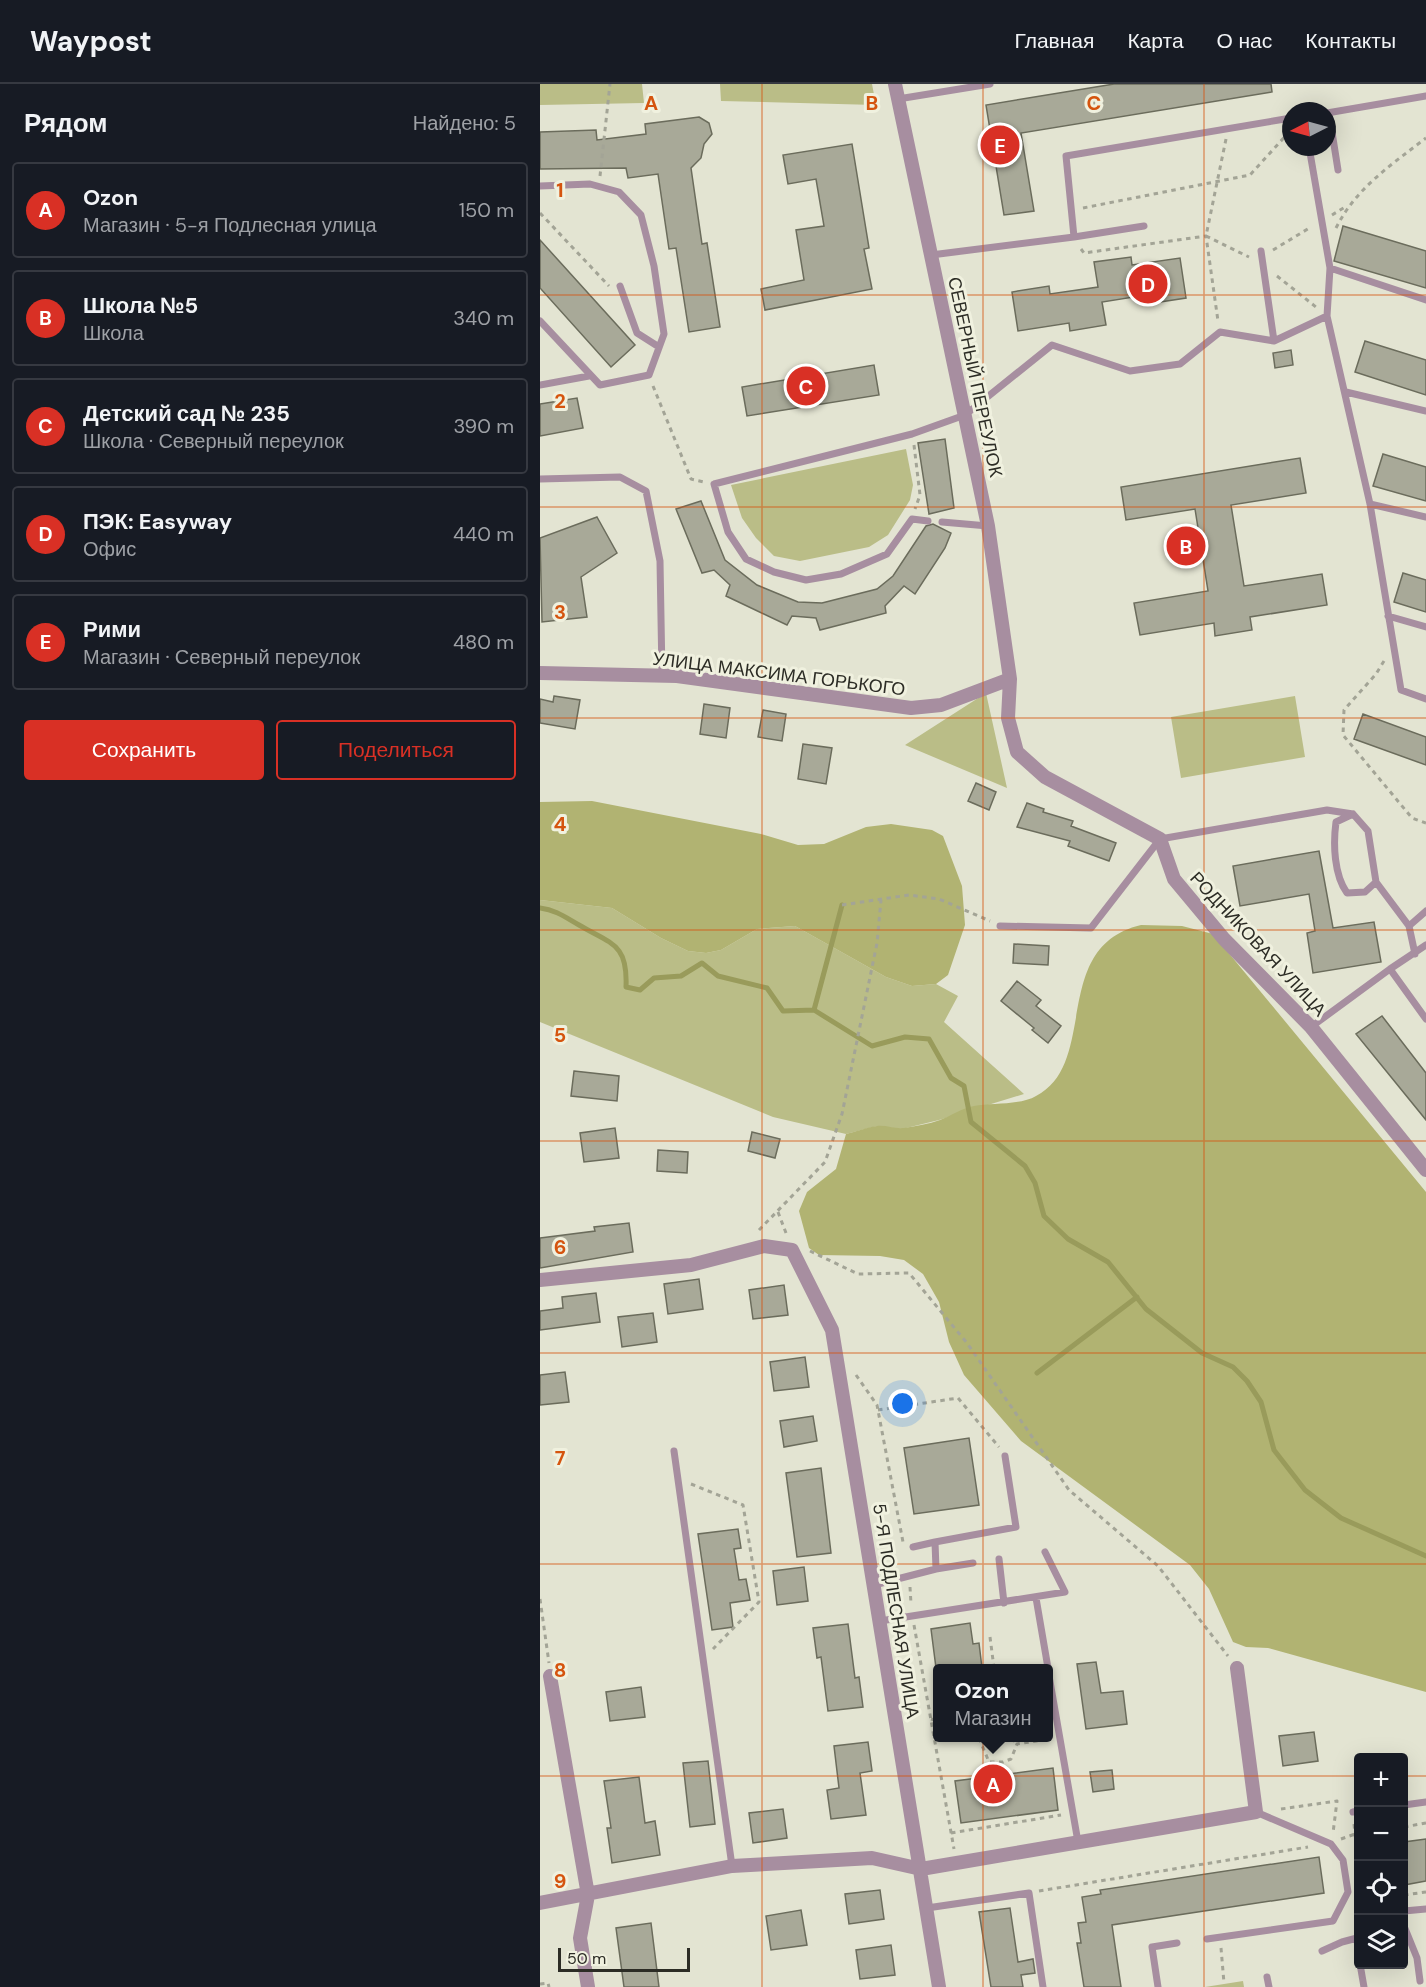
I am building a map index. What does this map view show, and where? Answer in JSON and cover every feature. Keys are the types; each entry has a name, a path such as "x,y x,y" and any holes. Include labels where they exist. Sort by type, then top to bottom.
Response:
{"street":[{"name":"СЕВЕРНЫЙ ПЕРЕУЛОК","path":"895,84 988,526 1010,680"},
{"name":"УЛИЦА МАКСИМА ГОРЬКОГО","path":"540,673 662,675 911,708 941,705 1010,680"},
{"path":"1010,680 1008,718 1017,752 1045,777 1160,839"},
{"name":"РОДНИКОВАЯ УЛИЦА","path":"1160,839 1174,879 1224,939 1311,1027 1426,1170"},
{"path":"540,1280 691,1265 764,1246 792,1250"},
{"name":"5-Я ПОДЛЕСНАЯ УЛИЦА","path":"792,1250 832,1330 939,1987"},
{"path":"540,1903 732,1866 872,1858 921,1869 1256,1812 1237,1668"},
{"path":"545,1677 588,1895 580,1938 588,1987"}],"lane":[{"path":"898,99 990,84"},
{"path":"1336,112 1426,96"},
{"path":"1074,237 1066,156 1282,120"},
{"path":"1311,156 1330,268 1327,316 1370,504 1401,690 1426,699"},
{"path":"1336,156 1338,170"},
{"path":"540,186 598,186 619,192 641,215 654,266 664,334 649,375 600,386 540,321"},
{"path":"931,255 1144,226"},
{"path":"1261,255 1274,341"},
{"path":"1330,268 1426,300"},
{"path":"620,286 623,300 638,333 659,346"},
{"path":"928,521 912,519 887,554 841,574 806,580 774,572 746,559 728,532 714,484 912,434 964,415 1052,345 1130,371 1180,364 1220,332 1274,341 1327,316"},
{"path":"540,385 589,376"},
{"path":"1346,392 1426,411"},
{"path":"540,479 620,477 646,491 660,561 662,675"},
{"path":"1370,504 1426,517"},
{"path":"942,522 988,526"},
{"path":"1388,616 1426,627"},
{"path":"1000,926 1091,928 1160,839 1327,810 1353,813 1368,831 1376,882 1409,926 1415,954"},
{"path":"1353,813 1336,822 1334,838 1341,884 1347,893 1365,892 1376,882"},
{"path":"1409,926 1426,911"},
{"path":"1311,1027 1389,969 1426,945"},
{"path":"1389,969 1426,1018"},
{"path":"674,1451 732,1866"},
{"path":"913,1546 1016,1527 1005,1456"},
{"path":"934,1542 936,1569"},
{"path":"880,1621 1065,1592 1045,1552"},
{"path":"999,1559 1004,1603"},
{"path":"874,1585 936,1569 973,1563"},
{"path":"1036,1598 1047,1664"},
{"path":"1053,1698 1078,1842"},
{"path":"1408,1804 1426,1802"},
{"path":"1207,1939 1333,1921 1348,1892 1343,1860 1331,1844 1256,1812"},
{"path":"927,1908 1029,1893 1043,1987"},
{"path":"1408,1910 1426,1908"},
{"path":"1408,1936 1417,1958 1423,1983"},
{"path":"1322,1951 1354,1939"},
{"path":"1158,1987 1152,1947 1177,1943"},
{"path":"1361,1969 1364,1987"},
{"path":"1267,1977 1269,1987"}],"path":[{"path":"598,186 610,84"},
{"path":"1220,332 1206,236 1228,129"},
{"path":"1261,255 1346,206 1371,182 1426,138"},
{"path":"1071,210 1250,176 1282,139"},
{"path":"1327,246 1346,206"},
{"path":"540,213 623,300"},
{"path":"1074,237 1084,253 1206,236"},
{"path":"649,375 691,479 714,484"},
{"path":"912,434 920,495 912,519"},
{"path":"1393,645 1376,674 1344,710 1343,735 1412,818 1426,823"},
{"path":"842,905 909,895 939,899 1000,926"},
{"path":"792,1250 778,1212 825,1162 842,1114 877,943 881,900"},
{"path":"808,1258 803,1248 858,1275 909,1273 967,1343 1069,1490 1158,1566 1237,1668"},
{"path":"853,1365 855,1375 877,1405 903,1543"},
{"path":"878,1410 958,1398 1005,1456"},
{"path":"678,1479 743,1505 759,1602 703,1659"},
{"path":"909,1576 913,1616 933,1730"},
{"path":"540,1599 545,1677"},
{"path":"990,1637 993,1664"},
{"path":"935,1742 956,1863"},
{"path":"981,1742 989,1762 1004,1762 1011,1759 1017,1744 1029,1742"},
{"path":"1053,1742 1054,1748"},
{"path":"1256,1812 1337,1801 1331,1844"},
{"path":"951,1833 1064,1815 1063,1809"},
{"path":"1408,1826 1426,1823"},
{"path":"1029,1893 1331,1844 1354,1834"},
{"path":"1408,1894 1426,1892"},
{"path":"1220,1938 1224,1983"},
{"path":"540,1984 548,1983 549,1987"}],"green space":[{"path":"540,84 642,84 644,103 540,105"},
{"path":"720,84 872,84 876,105 721,101"},
{"path":"906,449 913,485 910,500 888,535 869,547 800,561 774,556 756,538 742,518 731,485"},
{"path":"986,693 1007,788 905,745"},
{"path":"1295,696 1305,757 1181,778 1171,717"},
{"path":"592,801 761,834 798,845 824,844 866,827 891,824 932,830 943,836 962,886 965,925 948,975 936,984 912,986 886,977 795,926 757,929 721,950 706,953 688,951 661,938 612,908 540,900 540,802"},
{"path":"540,900 612,908 661,938 688,951 706,953 721,950 757,929 795,926 886,977 912,986 936,984 958,996 944,1022 1024,1094 902,1129 877,1126 846,1134 773,1117 540,1022"},
{"path":"1141,925 1182,926 1213,934 1426,1192 1426,1692 1268,1648 1246,1647 1233,1642 1209,1589 1190,1565 1021,1441 964,1375 949,1342 939,1302 923,1274 904,1260 880,1256 819,1255 809,1248 799,1211 807,1192 836,1169 846,1134 877,1126 901,1128 922,1125 970,1107 1015,1102 1036,1096 1055,1080 1066,1058 1084,980 1095,956 1113,937"},
{"path":"1243,1981 1244,1987 1205,1987"}],"building":[{"path":"1114,84 1271,84 1272,92 1021,133 1034,211 1004,215 986,105"},
{"path":"699,117 709,123 712,134 704,144 701,158 691,168 702,244 707,243 720,327 689,332 676,248 669,249 658,174 628,178 626,168 540,169 540,132 596,130 597,140 646,134 645,124"},
{"path":"852,144 869,248 864,249 872,289 765,310 761,289 804,280 796,230 824,226 816,179 788,184 783,155"},
{"path":"1343,226 1426,251 1426,288 1334,261"},
{"path":"540,240 635,345 611,367 540,288"},
{"path":"1131,257 1132,265 1180,258 1186,298 1154,303 1152,294 1102,302 1106,325 1070,331 1069,323 1018,331 1012,292 1049,286 1050,294 1098,287 1094,262"},
{"path":"1365,341 1426,360 1426,395 1355,372"},
{"path":"1291,350 1293,365 1275,368 1273,353"},
{"path":"874,365 879,395 747,416 742,387"},
{"path":"577,398 583,428 540,436 540,404"},
{"path":"945,439 954,508 929,514 918,443"},
{"path":"1383,454 1426,467 1426,501 1373,486"},
{"path":"1300,458 1306,493 1231,505 1244,586 1322,574 1327,605 1250,617 1252,630 1215,636 1214,623 1140,635 1134,603 1208,591 1195,509 1126,520 1121,487"},
{"path":"701,501 725,560 757,585 798,602 822,603 877,589 893,576 926,526 933,524 951,533 945,548 915,594 904,586 885,606 886,613 820,630 816,618 792,616 787,625 726,596 730,585 714,570 702,573 676,509"},
{"path":"597,517 617,553 581,577 587,617 542,622 540,538"},
{"path":"1403,573 1426,580 1426,612 1394,602"},
{"path":"554,696 580,700 575,729 540,723 540,699 553,702"},
{"path":"704,704 730,708 726,738 700,734"},
{"path":"763,710 786,714 782,741 758,737"},
{"path":"1363,714 1426,737 1426,765 1354,739"},
{"path":"803,744 832,748 826,784 798,779"},
{"path":"976,783 996,792 989,810 968,801"},
{"path":"1027,803 1044,809 1043,812 1073,821 1071,826 1116,843 1109,861 1068,846 1070,841 1017,827"},
{"path":"1319,851 1333,928 1374,922 1381,962 1313,973 1307,933 1315,931 1309,894 1240,906 1233,866"},
{"path":"1014,944 1049,946 1048,965 1013,963"},
{"path":"1017,981 1041,1000 1036,1006 1061,1026 1048,1043 1032,1030 1034,1028 1001,1001"},
{"path":"1382,1016 1426,1073 1426,1120 1356,1034"},
{"path":"574,1071 619,1076 617,1101 571,1096"},
{"path":"615,1128 619,1158 584,1162 580,1133"},
{"path":"752,1132 780,1139 775,1158 748,1151"},
{"path":"658,1150 688,1152 687,1173 657,1171"},
{"path":"629,1223 633,1252 540,1268 540,1238 595,1231 594,1227"},
{"path":"699,1279 703,1309 668,1314 664,1284"},
{"path":"784,1285 788,1315 753,1319 749,1290"},
{"path":"596,1293 600,1322 540,1330 540,1311 563,1308 562,1297"},
{"path":"653,1313 657,1342 622,1347 618,1317"},
{"path":"805,1357 809,1387 774,1391 770,1362"},
{"path":"565,1372 569,1402 540,1405 540,1375"},
{"path":"813,1416 817,1441 784,1447 780,1421"},
{"path":"969,1438 979,1505 914,1514 904,1448"},
{"path":"821,1468 831,1553 797,1557 786,1473"},
{"path":"738,1529 741,1548 734,1549 739,1580 746,1579 750,1600 730,1603 733,1627 712,1630 698,1534"},
{"path":"804,1567 808,1601 777,1605 773,1571"},
{"path":"970,1623 973,1644 979,1643 982,1664 935,1664 931,1629"},
{"path":"848,1624 855,1678 859,1677 863,1707 828,1711 821,1657 817,1658 813,1628"},
{"path":"1096,1662 1101,1693 1123,1691 1127,1724 1086,1729 1077,1664"},
{"path":"641,1687 645,1717 610,1721 606,1692"},
{"path":"1314,1732 1318,1761 1283,1766 1279,1736"},
{"path":"868,1742 872,1771 860,1773 866,1815 831,1819 827,1790 839,1788 834,1746"},
{"path":"708,1761 715,1824 690,1827 683,1763"},
{"path":"1053,1768 1058,1810 961,1823 955,1781"},
{"path":"1112,1770 1114,1789 1093,1792 1090,1772"},
{"path":"639,1777 645,1823 655,1821 660,1855 612,1863 607,1828 611,1828 604,1781"},
{"path":"783,1809 787,1838 753,1843 749,1813"},
{"path":"1426,1839 1426,1881 1408,1884 1408,1841"},
{"path":"1319,1857 1324,1893 1112,1925 1121,1987 1084,1987 1077,1943 1081,1943 1078,1923 1086,1922 1082,1897 1101,1894 1100,1890"},
{"path":"880,1890 884,1919 849,1924 845,1894"},
{"path":"1010,1908 1018,1962 1033,1959 1035,1973 1021,1975 1023,1987 991,1987 979,1912"},
{"path":"801,1910 807,1945 771,1950 766,1916"},
{"path":"651,1923 659,1987 624,1987 616,1928"},
{"path":"891,1945 895,1975 860,1979 856,1950"}],"waterway":[{"path":"814,1010 842,905"},
{"path":"540,908 560,914 615,947 624,961 626,987 640,990 654,978 681,976 702,963 718,976 767,988 783,1011 814,1010 872,1046 905,1037 929,1039 951,1078 964,1086 971,1122 1025,1166 1035,1183 1044,1216 1068,1239 1108,1262 1146,1309 1202,1353 1233,1367 1247,1381 1261,1402 1274,1450 1305,1490 1341,1518 1426,1556"},
{"path":"1037,1373 1137,1297"}],"place":[{"name":"Рими","path":"1000,145"},
{"name":"ПЭК: Easyway","path":"1148,284"},
{"name":"Детский сад № 235","path":"806,386"},
{"name":"Школа №5","path":"1186,546"},
{"name":"Ozon","path":"993,1784"}]}
